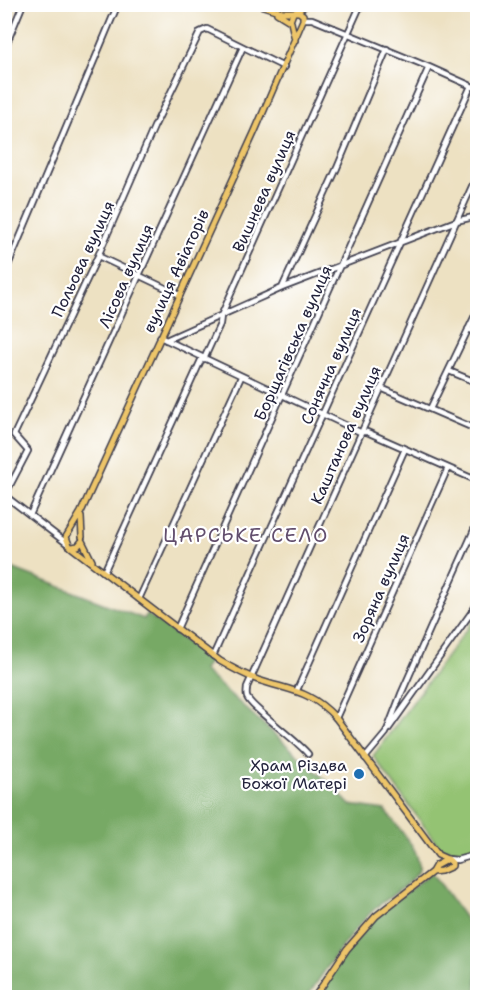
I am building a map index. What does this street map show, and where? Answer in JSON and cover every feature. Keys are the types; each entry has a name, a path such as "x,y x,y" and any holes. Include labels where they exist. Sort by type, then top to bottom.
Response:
{"main road":[{"path":"257,4 298,26 303,19 299,12 271,10"},
{"path":"296,41 290,21 291,15 309,4"},
{"name":"вулиця Авіаторів","path":"69,533 163,339 180,295 296,41 309,4"},
{"name":"вулиця Авіаторів","path":"81,512 82,539"},
{"path":"95,565 77,532 69,533 66,540 70,546 213,656 250,677 297,690 321,703 336,717 438,855 452,863 452,866 439,872 432,872"},
{"path":"70,546 78,546 82,539"},
{"path":"314,998 347,950 376,916 432,872 438,855"},
{"path":"436,865 448,859"},
{"path":"436,865 435,868 439,872"}],"street":[{"path":"4,50 23,4"},
{"path":"4,275 118,4"},
{"name":"Вишнева вулиця","path":"104,572 220,324 221,316 361,4"},
{"path":"465,4 477,9"},
{"path":"303,19 312,19 348,33 477,89"},
{"name":"Польова вулиця","path":"5,495 28,451 14,435 98,256 154,127 200,32 204,28 243,47"},
{"path":"243,47 284,67"},
{"name":"Лісова вулиця","path":"30,515 243,47"},
{"path":"282,288 337,168 387,49"},
{"name":"Борщагівська вулиця","path":"177,629 429,67"},
{"name":"Сонячна вулиця","path":"213,656 471,86"},
{"name":"Каштанова вулиця","path":"250,677 477,173"},
{"path":"163,339 282,288 456,221 477,216"},
{"path":"98,256 180,295"},
{"path":"430,409 477,309"},
{"path":"468,329 477,333"},
{"path":"163,339 360,432 367,432 477,481"},
{"path":"449,371 477,383"},
{"path":"140,599 242,377"},
{"path":"381,388 477,430"},
{"path":"297,690 405,449"},
{"name":"Зоряна вулиця","path":"336,717 448,468"},
{"path":"5,495 70,546"},
{"path":"386,733 477,521"},
{"path":"52,533 63,535 69,533"},
{"path":"365,758 386,733 477,603"},
{"path":"250,677 247,687 248,699 308,754"},
{"path":"448,859 457,860 477,854"},
{"path":"452,866 457,860"}],"green space":[{"path":"4,565 144,619 147,614 211,660 203,670 329,783 350,805 385,810 407,838 419,863 417,874 408,884 378,906 358,927 307,997 5,997"},
{"path":"477,615 477,848 454,850 440,848 373,756"},
{"path":"432,872 477,935 477,997 315,998 327,977 376,916"}],"place":[{"name":"Храм Різдва Божої Матері","path":"359,774"}],"district":[{"name":"ЦАРСЬКЕ СЕЛО","path":"246,535"}]}
